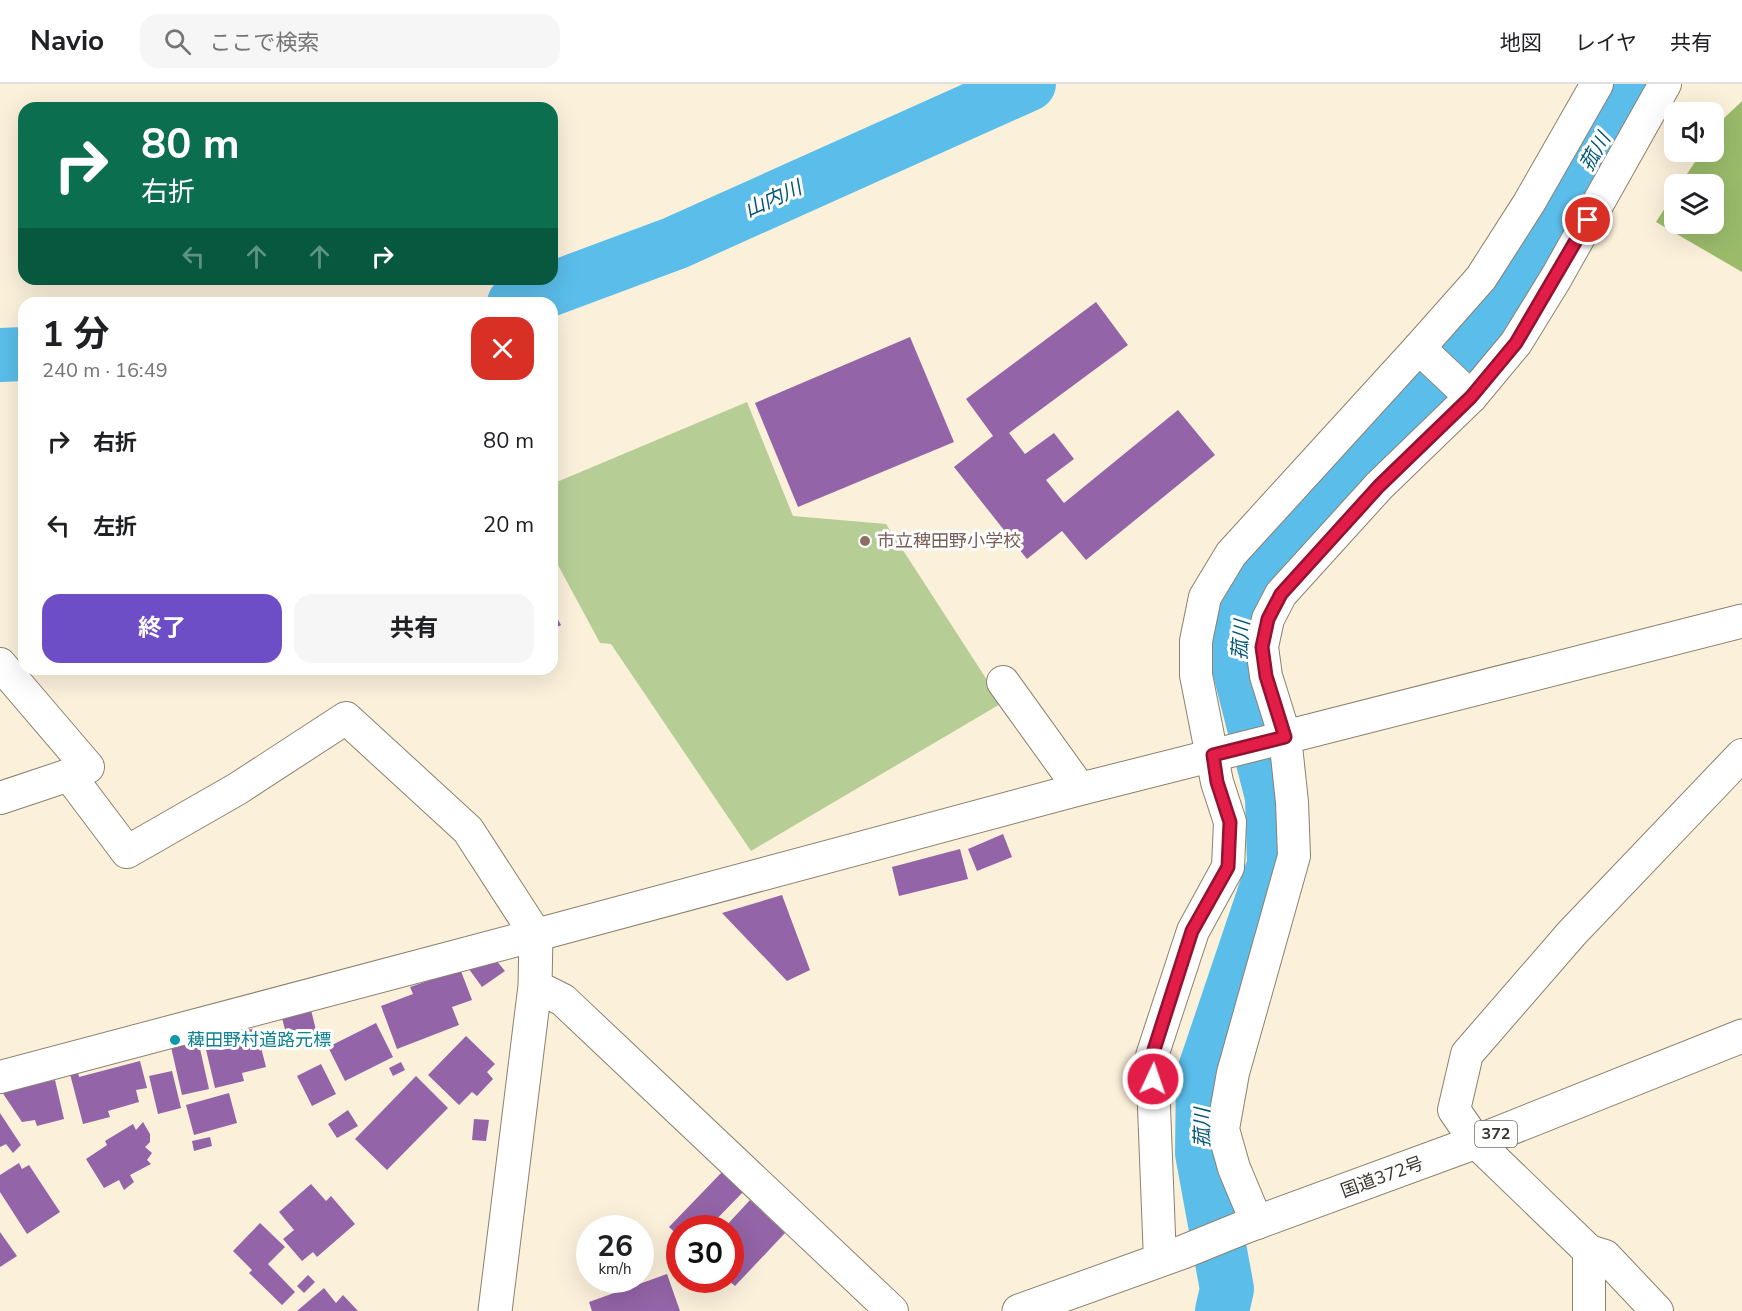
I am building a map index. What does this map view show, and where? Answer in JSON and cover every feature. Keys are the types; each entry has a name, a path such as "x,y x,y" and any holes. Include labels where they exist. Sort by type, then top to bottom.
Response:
{"main road":[{"path":"1281,738 1742,621"},
{"path":"495,1311 535,986 536,935"},
{"name":"国道372号","path":"1019,1311 1476,1142 1742,1036"}],"street":[{"path":"1171,1256 1152,1056 1192,931 1228,867 1230,822 1217,782 1221,753 1196,675 1196,641 1205,597 1231,554 1481,278 1529,203 1597,84"},
{"path":"1252,1225 1223,1129 1233,1073 1294,855 1292,802 1262,647 1268,619 1281,594 1379,486 1471,397 1521,334 1556,278 1665,84"},
{"path":"1419,348 1471,397"},
{"path":"0,664 88,767 0,798"},
{"path":"1003,682 1080,789"},
{"path":"69,775 127,852 237,789 346,718 468,830 536,935"},
{"path":"0,1077 1080,789 1281,738"},
{"path":"1657,1311 1605,1256 1589,1251 1476,1142 1454,1110 1467,1054 1572,933 1742,755"},
{"path":"535,986 563,999 892,1311"},
{"path":"1588,1311 1589,1251"}],"green space":[{"path":"1742,101 1742,272 1677,234 1724,234 1724,174 1687,174 1695,162 1724,162 1724,118"},
{"path":"1664,210 1664,227 1656,222"},
{"path":"747,402 793,516 886,524 1002,703 751,851 611,644 600,643 558,565 558,481"}],"building":[{"path":"1096,302 1128,345 1009,433 1025,454 1054,433 1074,459 1046,480 1064,503 1178,410 1215,455 1086,560 1062,531 1027,559 954,467 993,436 966,399"},
{"path":"910,337 954,442 798,507 755,403"},
{"path":"1003,834 1012,857 977,871 968,849"},
{"path":"960,849 968,879 899,896 892,867"},
{"path":"782,895 810,970 787,981 722,913"},
{"path":"495,959 505,971 482,987 466,965"},
{"path":"459,966 472,1000 452,1007 459,1025 397,1049 381,1006 413,994 410,987 436,978"},
{"path":"310,1006 319,1042 290,1049 281,1014"},
{"path":"376,1023 393,1057 345,1081 328,1047"},
{"path":"256,1028 266,1067 242,1073 244,1081 215,1088 204,1041"},
{"path":"466,1036 495,1064 487,1072 493,1079 477,1096 472,1092 459,1105 428,1075"},
{"path":"198,1040 209,1089 182,1095 171,1047"},
{"path":"140,1061 147,1088 136,1090 139,1102 108,1111 110,1117 83,1124 70,1074 78,1072 79,1077"},
{"path":"401,1062 405,1070 393,1076 389,1068"},
{"path":"321,1064 336,1094 312,1106 297,1076"},
{"path":"172,1071 181,1108 158,1114 149,1076"},
{"path":"416,1076 448,1108 387,1170 355,1139"},
{"path":"55,1080 64,1119 37,1126 35,1120 22,1122 2,1092"},
{"path":"229,1093 237,1123 194,1135 186,1105"},
{"path":"348,1110 358,1126 337,1138 328,1124"},
{"path":"0,1113 21,1145 13,1153 6,1144 0,1147"},
{"path":"474,1119 489,1120 486,1141 472,1140"},
{"path":"143,1122 150,1134 150,1142 145,1147 152,1153 147,1160 151,1164 130,1175 134,1182 124,1190 119,1180 104,1188 86,1159 107,1145 105,1141 133,1124 136,1130"},
{"path":"210,1137 212,1146 194,1151 192,1141"},
{"path":"19,1163 22,1169 29,1165 60,1212 27,1234 0,1192 0,1175"},
{"path":"722,1172 743,1192 721,1215 681,1215"},
{"path":"311,1184 326,1201 331,1196 355,1224 317,1257 313,1252 302,1261 283,1239 294,1230 279,1212"},
{"path":"750,1200 785,1233 744,1276 744,1215 736,1215"},
{"path":"260,1223 285,1247 268,1264 295,1292 282,1305 249,1273 252,1270 233,1251"},
{"path":"0,1232 17,1256 0,1267"},
{"path":"666,1274 666,1293 674,1293 680,1311 592,1311 589,1302 614,1293 654,1293 654,1279"},
{"path":"308,1275 315,1282 304,1293 297,1286"},
{"path":"324,1288 336,1303 343,1295 358,1311 297,1311"}],"waterway":[{"name":"山内川","path":"530,297 675,243 1029,84"},
{"name":"菰川","path":"1222,1311 1227,1289 1202,1153 1203,1075 1274,865 1272,797 1239,668 1238,622 1261,572 1458,364 1520,282 1634,84"},
{"name":"山内川","path":"0,355 18,354"}],"place":[{"name":"市立稗田野小学校","path":"865,541"},
{"name":"薭田野村道路元標","path":"175,1040"}],"route":[{"path":"1153,1079 1152,1056 1192,931 1228,867 1230,822 1217,782 1213,755 1285,737 1266,676 1262,647 1268,619 1281,594 1379,486 1471,397 1516,343 1588,220"}]}
